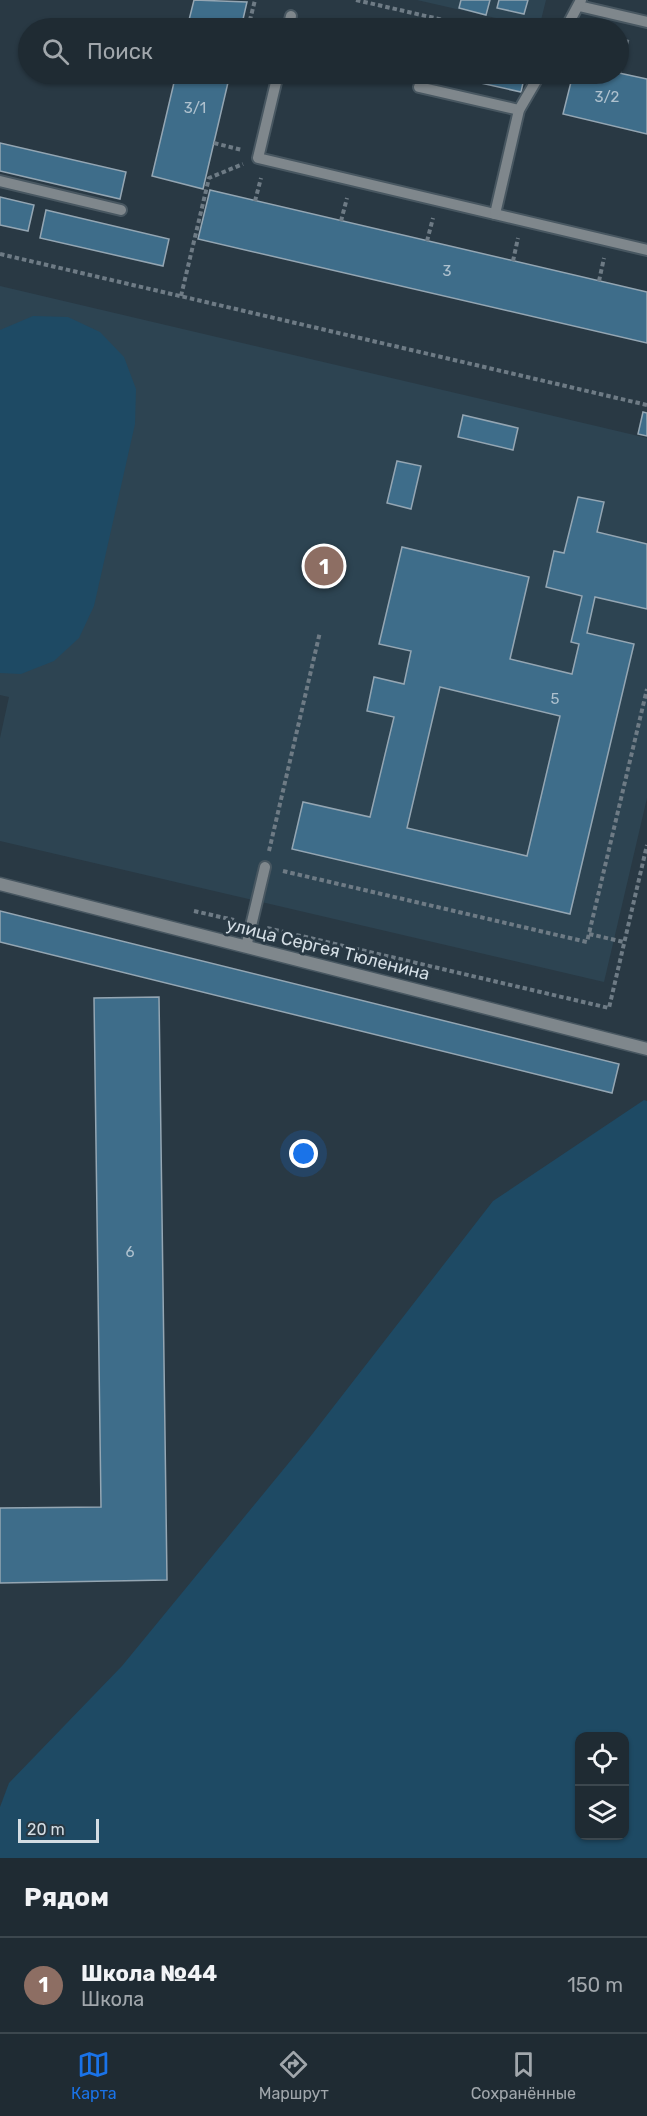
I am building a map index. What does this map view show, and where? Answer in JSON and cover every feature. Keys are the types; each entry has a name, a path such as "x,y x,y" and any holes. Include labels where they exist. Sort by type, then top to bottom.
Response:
{"street":[{"name":"улица Сергея Тюленина","path":"0,884 647,1049"}],"lane":[{"path":"572,18 580,3 647,22"},
{"path":"276,84 258,156 647,250"},
{"path":"495,214 519,110 534,84"},
{"path":"419,87 519,110"},
{"path":"0,181 121,210"},
{"path":"246,947 265,867"}],"path":[{"path":"250,18 255,0"},
{"path":"356,0 434,18"},
{"path":"214,143 258,156"},
{"path":"181,296 209,178 258,156"},
{"path":"0,254 647,405"},
{"path":"320,632 265,867 587,942 647,689"},
{"path":"183,908 609,1008 647,845"},
{"path":"590,934 624,942"}],"shaded area":[{"path":"417,0 546,0 542,18 495,18"},
{"path":"0,286 647,438 647,798 604,982 0,841 0,738 9,697 0,695"},
{"path":"33,316 68,317 100,332 124,357 136,389 135,424 94,606 79,638 54,661 21,674 0,673 0,330"},
{"path":"644,1100 647,1101 647,1858 0,1858 0,1807 9,1783 122,1666 310,1437 493,1201"}],"building":[{"path":"194,0 247,2 243,18 190,18"},
{"path":"461,0 490,0 486,15 459,8"},
{"path":"499,0 528,0 524,14 497,8"},
{"path":"629,75 647,79 647,134 563,114 570,84 629,84"},
{"path":"174,84 228,84 203,189 152,176"},
{"path":"485,84 523,84 521,92"},
{"path":"0,143 126,172 120,199 0,171"},
{"path":"210,190 647,292 647,343 198,239"},
{"path":"0,197 34,205 28,231 0,225"},
{"path":"46,210 169,239 163,266 40,238"},
{"path":"643,412 647,413 647,436 638,434"},
{"path":"463,415 518,428 513,450 458,437"},
{"path":"397,461 421,466 411,509 387,503"},
{"path":"578,497 604,502 597,532 647,544 647,609 595,597 587,633 634,644 570,914 292,849 303,802 370,817 394,717 367,711 374,677 404,684 411,651 379,644 402,547 529,577 510,659 572,674 579,644 571,642 582,596 546,587 554,551 564,553","holes":["440,687 560,716 527,856 407,828"]},
{"path":"0,911 619,1064 612,1093 0,942"},
{"path":"159,997 167,1580 0,1583 0,1508 101,1507 94,998"}],"place":[{"name":"Школа №44","path":"324,566"}]}
